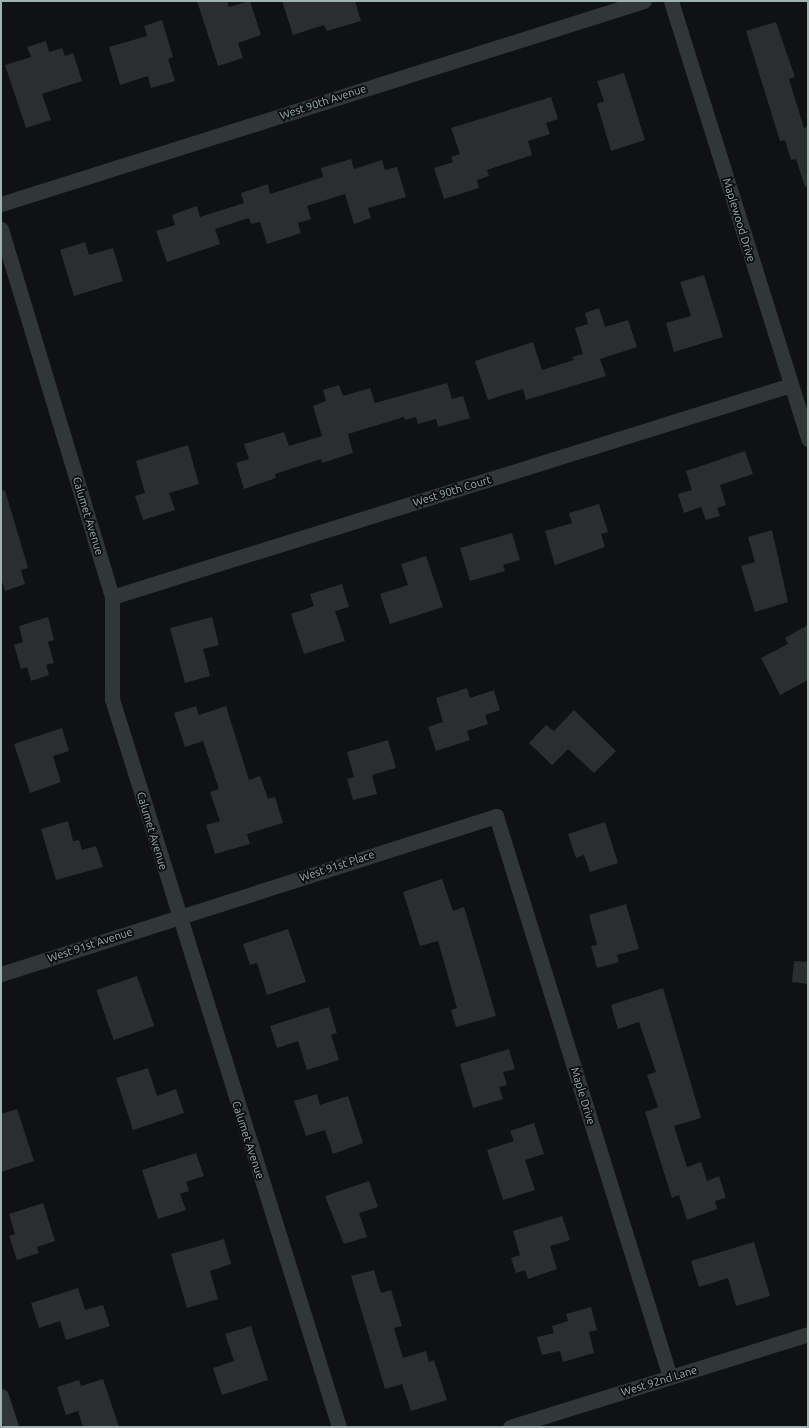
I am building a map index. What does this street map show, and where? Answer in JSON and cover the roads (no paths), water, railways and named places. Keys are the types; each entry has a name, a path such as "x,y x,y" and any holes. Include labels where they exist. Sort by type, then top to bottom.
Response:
{"street":[{"name":"West 90th Avenue","path":"1,204 644,1"},
{"name":"Maplewood Drive","path":"671,1 808,439"},
{"name":"Calumet Avenue","path":"1,228 112,597 112,699 178,917 339,1427"},
{"name":"West 90th Court","path":"112,597 791,385"},
{"name":"West 91st Place","path":"178,917 496,816"},
{"name":"Maple Drive","path":"496,816 670,1377"},
{"name":"West 91st Avenue","path":"1,974 178,917"},
{"name":"West 92nd Lane","path":"510,1427 808,1334"},
{"path":"1,1396 11,1427"}]}
